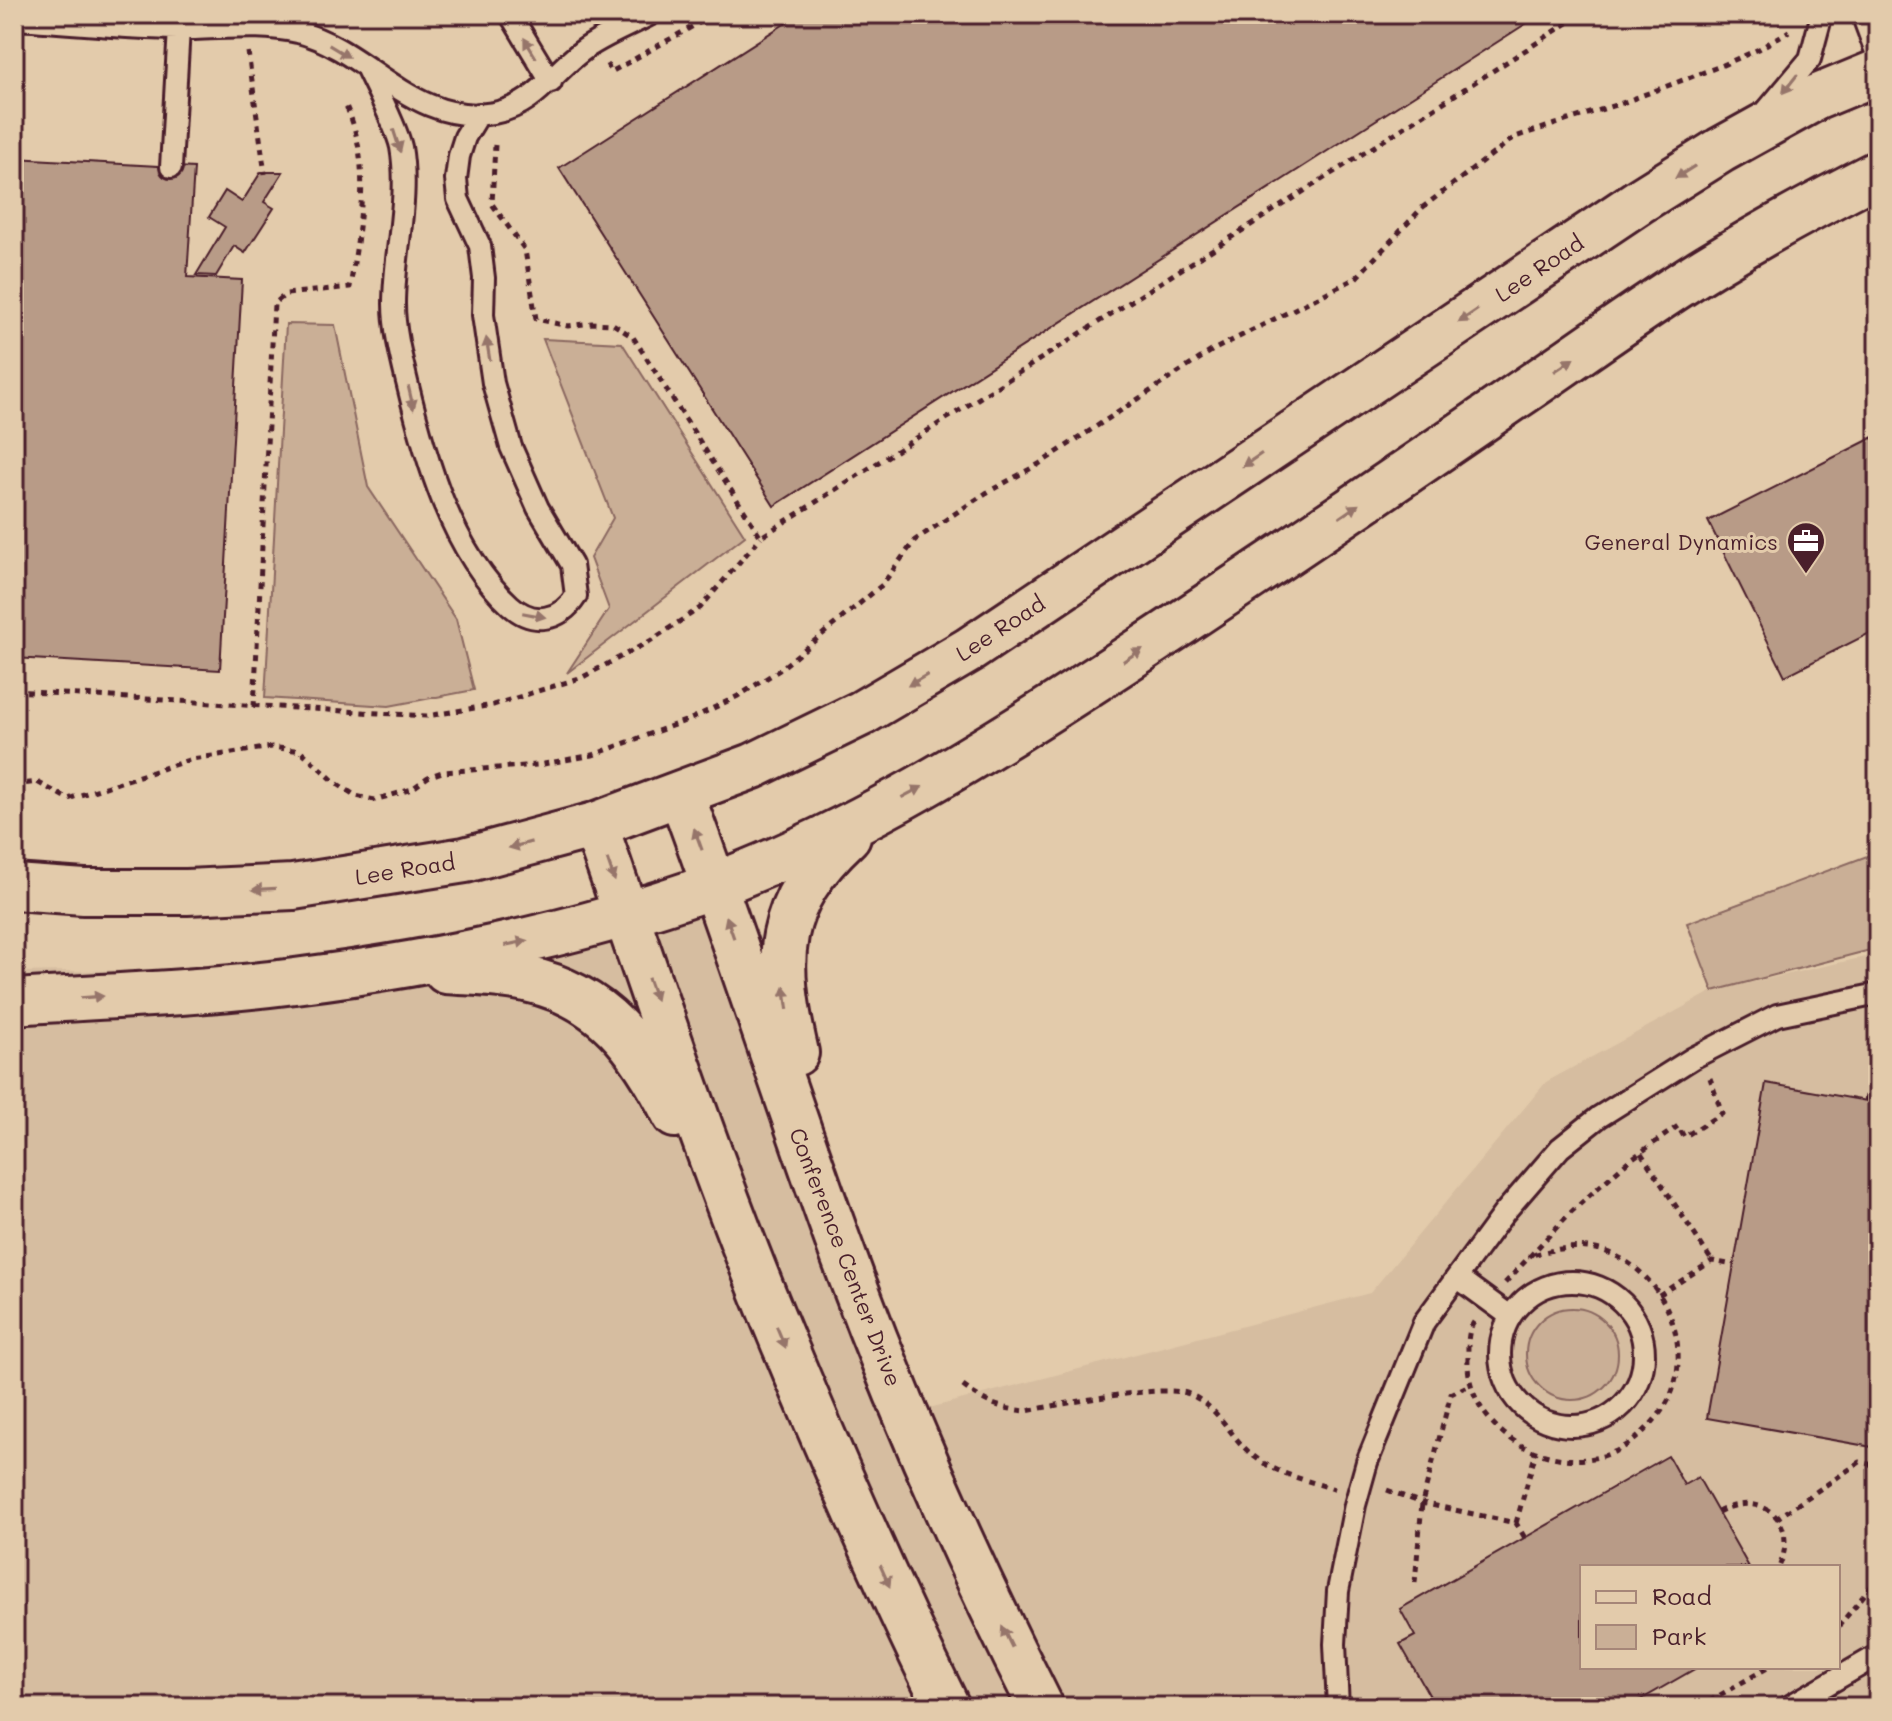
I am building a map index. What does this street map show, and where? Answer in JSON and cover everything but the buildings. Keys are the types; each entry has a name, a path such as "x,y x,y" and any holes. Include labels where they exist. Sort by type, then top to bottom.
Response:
{"street":[{"name":"Lee Road","path":"14,887 84,892 187,892 293,887 465,860 595,825 753,766 848,720 969,650 1641,200 1721,150 1815,98 1878,72"},
{"path":"14,1002 293,982 536,939 626,915 715,885 817,841 1022,728 1259,572 1709,266 1814,205 1878,173"},
{"name":"Conference Center Drive","path":"681,794 847,1265 939,1491 1041,1707"},
{"path":"847,1265 790,1027 784,987 784,932 794,904 810,877 830,852 872,813"},
{"path":"595,825 773,1318 844,1485 947,1707"},
{"path":"392,966 526,979 561,990 615,1023 655,1076 756,1273"}],"lane":[{"path":"510,14 551,82"},
{"path":"14,19 179,28 259,26 301,33 334,46 428,106 443,111 479,114 497,112 522,102 551,82 582,51 651,14"},
{"path":"1721,150 1776,103 1810,59 1822,14"},
{"path":"1862,14 1878,57"},
{"path":"171,167 179,28"},
{"path":"367,69 400,143 402,209 394,306 403,363 429,464 449,514 476,564 499,595 516,610 532,617 548,617 560,614 576,596 572,565 538,508 511,447 493,383 483,315 484,278 480,246 458,199 456,179 459,156 465,137 479,114"},
{"path":"1338,1707 1335,1644 1338,1591 1355,1505 1384,1414 1424,1322 1524,1188 1560,1148 1599,1117 1693,1058 1777,1015 1878,994"},
{"path":"1458,1278 1510,1316"},
{"path":"1563,1281 1592,1283 1609,1290 1624,1302 1639,1324 1644,1346 1644,1364 1639,1383 1628,1401 1617,1412 1581,1426 1560,1426 1536,1417 1515,1398 1504,1379 1502,1336 1510,1316 1525,1299 1542,1287 1563,1281"},
{"path":"1788,1707 1878,1655"}],"path":[{"path":"14,691 427,716 493,705 583,677 650,641 700,608 761,537 1582,14"},
{"path":"244,26 265,174"},
{"path":"14,785 37,782 68,799 192,759 272,747 301,751 336,783 356,796 375,800 412,789 428,777 442,772 538,765 593,755 693,718 738,696 778,671 882,585 915,540 953,512 1039,464 1213,350 1356,278 1423,207 1515,137 1622,103 1723,65 1759,49 1788,31 1797,34"},
{"path":"254,707 274,304 286,294 350,287 362,182 354,124 346,106"},
{"path":"495,141 492,204 525,250 536,319 568,326 613,324 633,337 761,537"},
{"path":"1866,1101 1878,1038"},
{"path":"1467,1368 1488,1420 1518,1446 1554,1459 1584,1459 1611,1453 1637,1439 1654,1422 1670,1396 1677,1369 1678,1342 1669,1310 1649,1279 1625,1261 1599,1250 1559,1247 1528,1256 1569,1214 1641,1153 1678,1126 1684,1137 1722,1113 1709,1076 1722,1070"},
{"path":"1641,1153 1712,1261"},
{"path":"1659,1295 1712,1261 1734,1265"},
{"path":"1415,1583 1422,1503 1451,1394 1471,1384"},
{"path":"963,1386 983,1401 1004,1410 1026,1411 1163,1389 1188,1393 1213,1410 1260,1461 1277,1472 1302,1478"},
{"path":"1525,1538 1516,1523 1536,1452"},
{"path":"1776,1519 1860,1462 1878,1466"},
{"path":"1718,1512 1747,1502 1771,1511 1783,1527 1786,1542 1780,1565"},
{"path":"1422,1503 1516,1523"},
{"path":"1840,1625 1878,1578"},
{"path":"1699,1707 1766,1669"},
{"path":"1422,1707 1433,1701"}],"shaded area":[{"path":"715,885 906,1414 1370,1293 1546,1082 1713,991 1878,954 1878,1707 14,1707 14,972 392,966"}],"green space":[{"path":"286,324 335,325 368,487 456,619 474,690 389,706 265,698"},
{"path":"543,339 622,343 745,536 567,673 609,609 590,558 613,518"},
{"path":"1878,852 1878,948 1713,991 1687,923"},
{"path":"1572,1308 1590,1311 1605,1321 1615,1336 1618,1354 1615,1372 1605,1387 1590,1397 1572,1400 1554,1397 1539,1387 1529,1372 1526,1354 1529,1336 1539,1321 1554,1311"}],"place":[{"name":"General Dynamics","path":"1806,575"}]}
